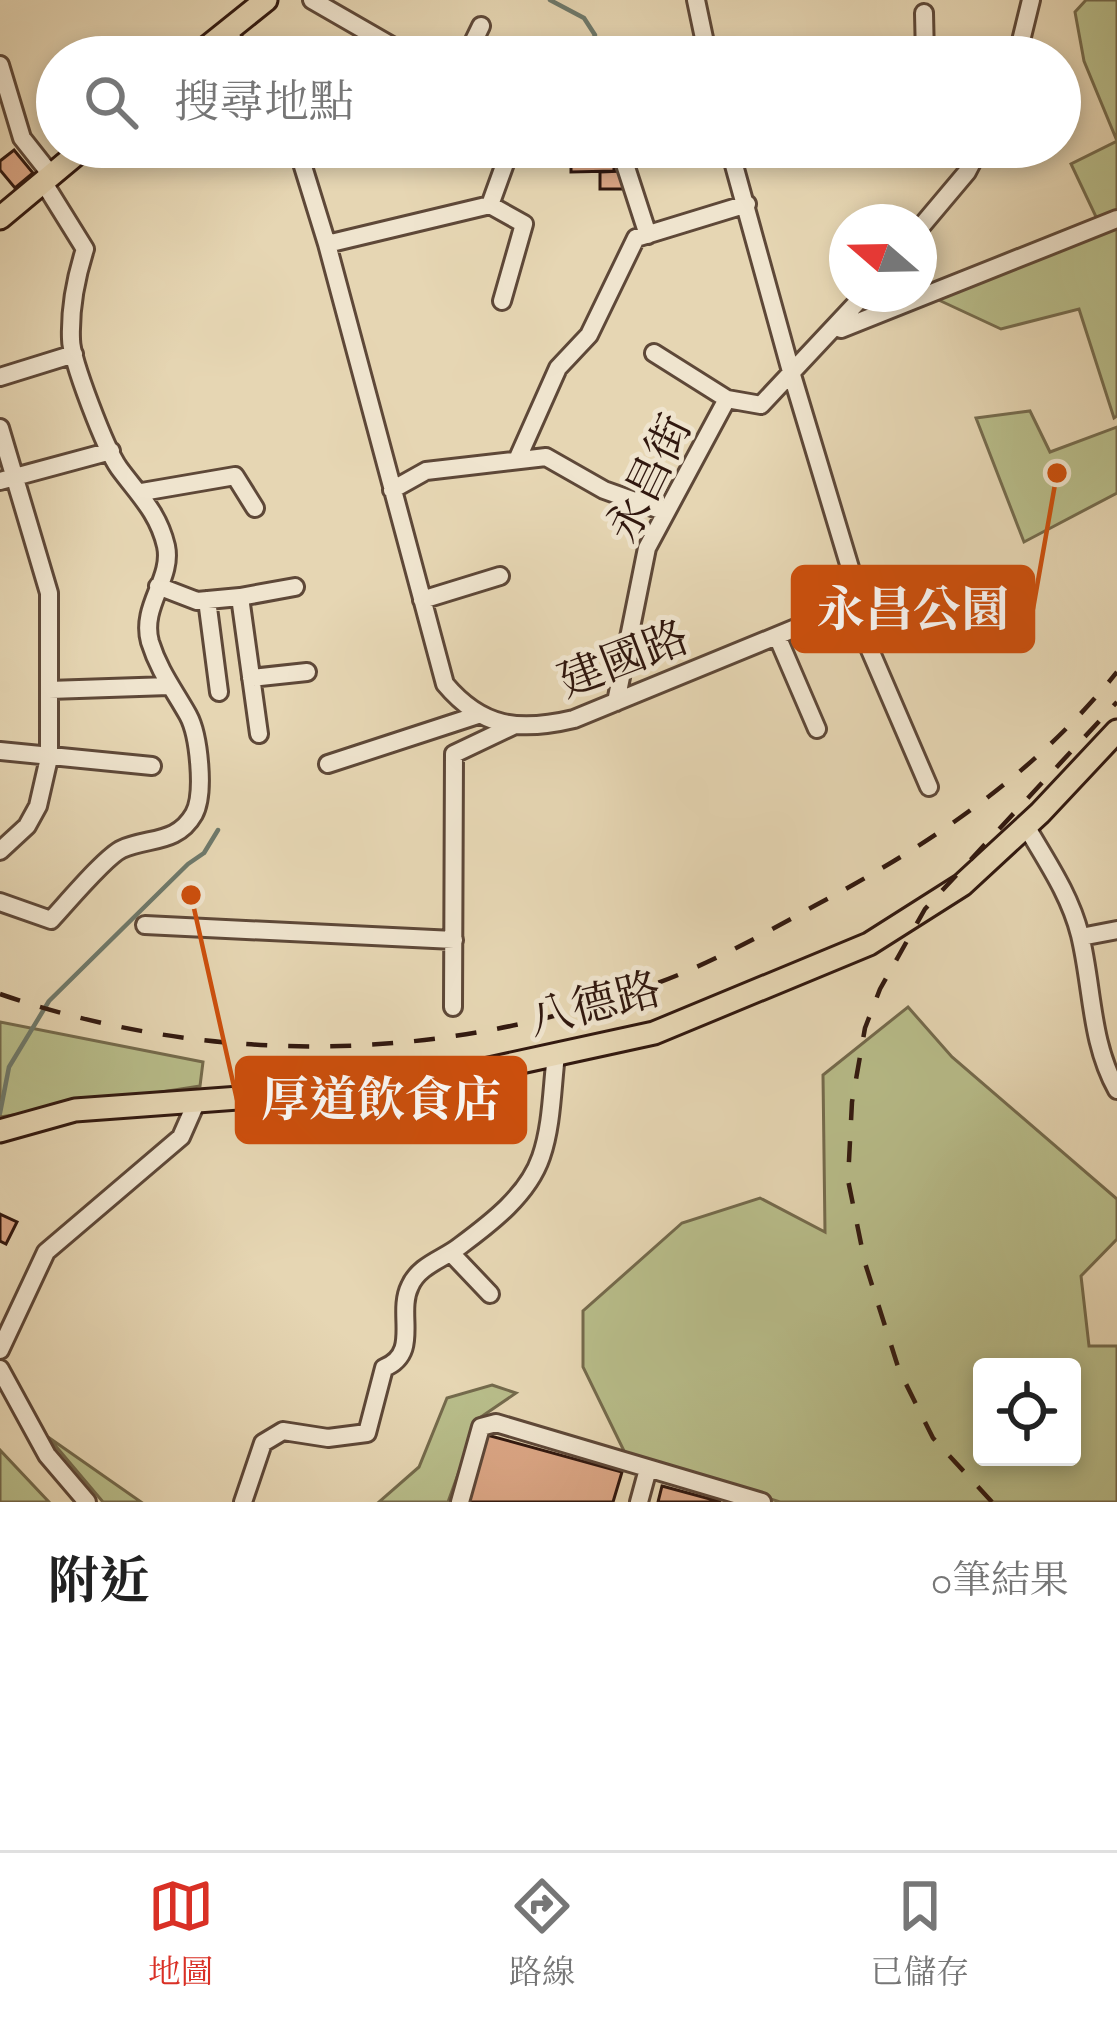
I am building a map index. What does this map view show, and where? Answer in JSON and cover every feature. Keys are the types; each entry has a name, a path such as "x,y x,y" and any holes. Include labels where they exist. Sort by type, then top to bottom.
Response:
{"main road":[{"path":"222,36 266,0"},
{"path":"0,218 61,168"},
{"name":"八德路","path":"0,1131 75,1110 196,1103 457,1076 654,1033 869,944 962,885 1117,730"}],"street":[{"path":"312,0 374,36"},
{"path":"696,0 704,36"},
{"path":"1022,36 1031,0"},
{"path":"924,14 925,36"},
{"path":"476,36 481,26"},
{"path":"227,32 230,36"},
{"path":"0,65 22,138 36,161"},
{"path":"0,902 51,920 120,849 166,839 184,826 196,811 200,778 191,720 160,673 148,635 149,607 168,563 165,542 142,492 118,466 70,343 77,273 85,249 41,168"},
{"path":"303,168 445,684 466,709 478,715"},
{"path":"490,205 503,168"},
{"path":"626,168 648,235"},
{"path":"736,168 851,571 845,592 929,787"},
{"path":"937,208 969,168"},
{"path":"517,460 558,368 589,335 636,238 747,204"},
{"path":"327,244 490,205 524,224 502,301"},
{"path":"834,331 1117,219"},
{"name":"永昌街","path":"616,702 647,548 727,399 761,405 850,312"},
{"path":"655,353 727,399"},
{"path":"0,376 74,354"},
{"path":"0,428 8,478 49,593 49,758 38,806 27,826 0,850"},
{"path":"8,478 111,451"},
{"path":"392,490 426,471 546,457 604,490 666,512"},
{"path":"142,492 235,476 254,508"},
{"path":"422,600 500,576"},
{"path":"158,586 196,601 296,587"},
{"name":"建國路","path":"478,715 544,726 574,719 820,618 845,592"},
{"path":"240,597 259,734"},
{"path":"207,600 219,692"},
{"path":"777,636 817,729"},
{"path":"251,678 307,671"},
{"path":"49,690 169,686"},
{"path":"328,764 478,715"},
{"path":"453,1007 454,754 516,724"},
{"path":"0,752 152,766"},
{"path":"1025,826 1068,897 1081,937 1096,1042 1117,1090"},
{"path":"145,925 454,940"},
{"path":"1081,937 1117,930"},
{"path":"243,1502 263,1443 283,1431 328,1438 367,1433 384,1368 404,1350 407,1332 402,1310 411,1282 494,1220 520,1192 541,1158 556,1055"},
{"path":"0,1350 46,1252 181,1137 196,1103"},
{"path":"452,1253 490,1294"},
{"path":"0,1369 47,1455 86,1502"},
{"path":"460,1502 481,1427 496,1423 762,1502"},
{"path":"639,1502 648,1469"}],"green space":[{"path":"1086,0 1117,0 1117,141 1084,61 1075,12"},
{"path":"1117,141 1117,212 1097,219 1073,168 1081,168 1081,159"},
{"path":"1117,224 1117,416 1114,418 1079,309 1001,329 937,299 937,293"},
{"path":"1030,411 1050,452 1117,427 1117,493 1024,542 976,418"},
{"path":"908,1007 952,1057 1117,1199 1117,1239 1081,1276 1089,1346 1117,1346 1117,1502 780,1502 625,1453 583,1367 583,1311 682,1223 760,1198 825,1232 823,1075"},
{"path":"0,1022 203,1062 200,1086 0,1117"},
{"path":"492,1385 516,1393 478,1419 448,1502 379,1502 419,1467 447,1398"},
{"path":"48,1437 141,1502 103,1502"},
{"path":"0,1450 49,1502 0,1502"}],"building":[{"path":"14,150 33,173 15,188 0,170 0,161"},
{"path":"571,168 614,168 614,171 571,172"},
{"path":"624,171 624,189 600,189 600,172"},
{"path":"0,1214 17,1222 6,1244 0,1241"},
{"path":"487,1435 622,1472 613,1502 468,1502"},
{"path":"662,1486 721,1502 658,1502"}],"waterway":[{"path":"550,0 584,18 595,36"},
{"path":"0,1113 9,1067 49,1001 204,853 218,830"}],"railway":[{"path":"0,994 83,1019 254,1045 427,1040 512,1026 596,1004 713,959 859,882 940,832 1016,775 1117,672"},
{"path":"992,1502 933,1438 899,1370 865,1263 848,1180 852,1102 865,1028 880,989 925,909 1117,702"}],"place":[{"name":"永昌公園","path":"1057,473"},
{"name":"厚道飲食店","path":"191,895"}]}
